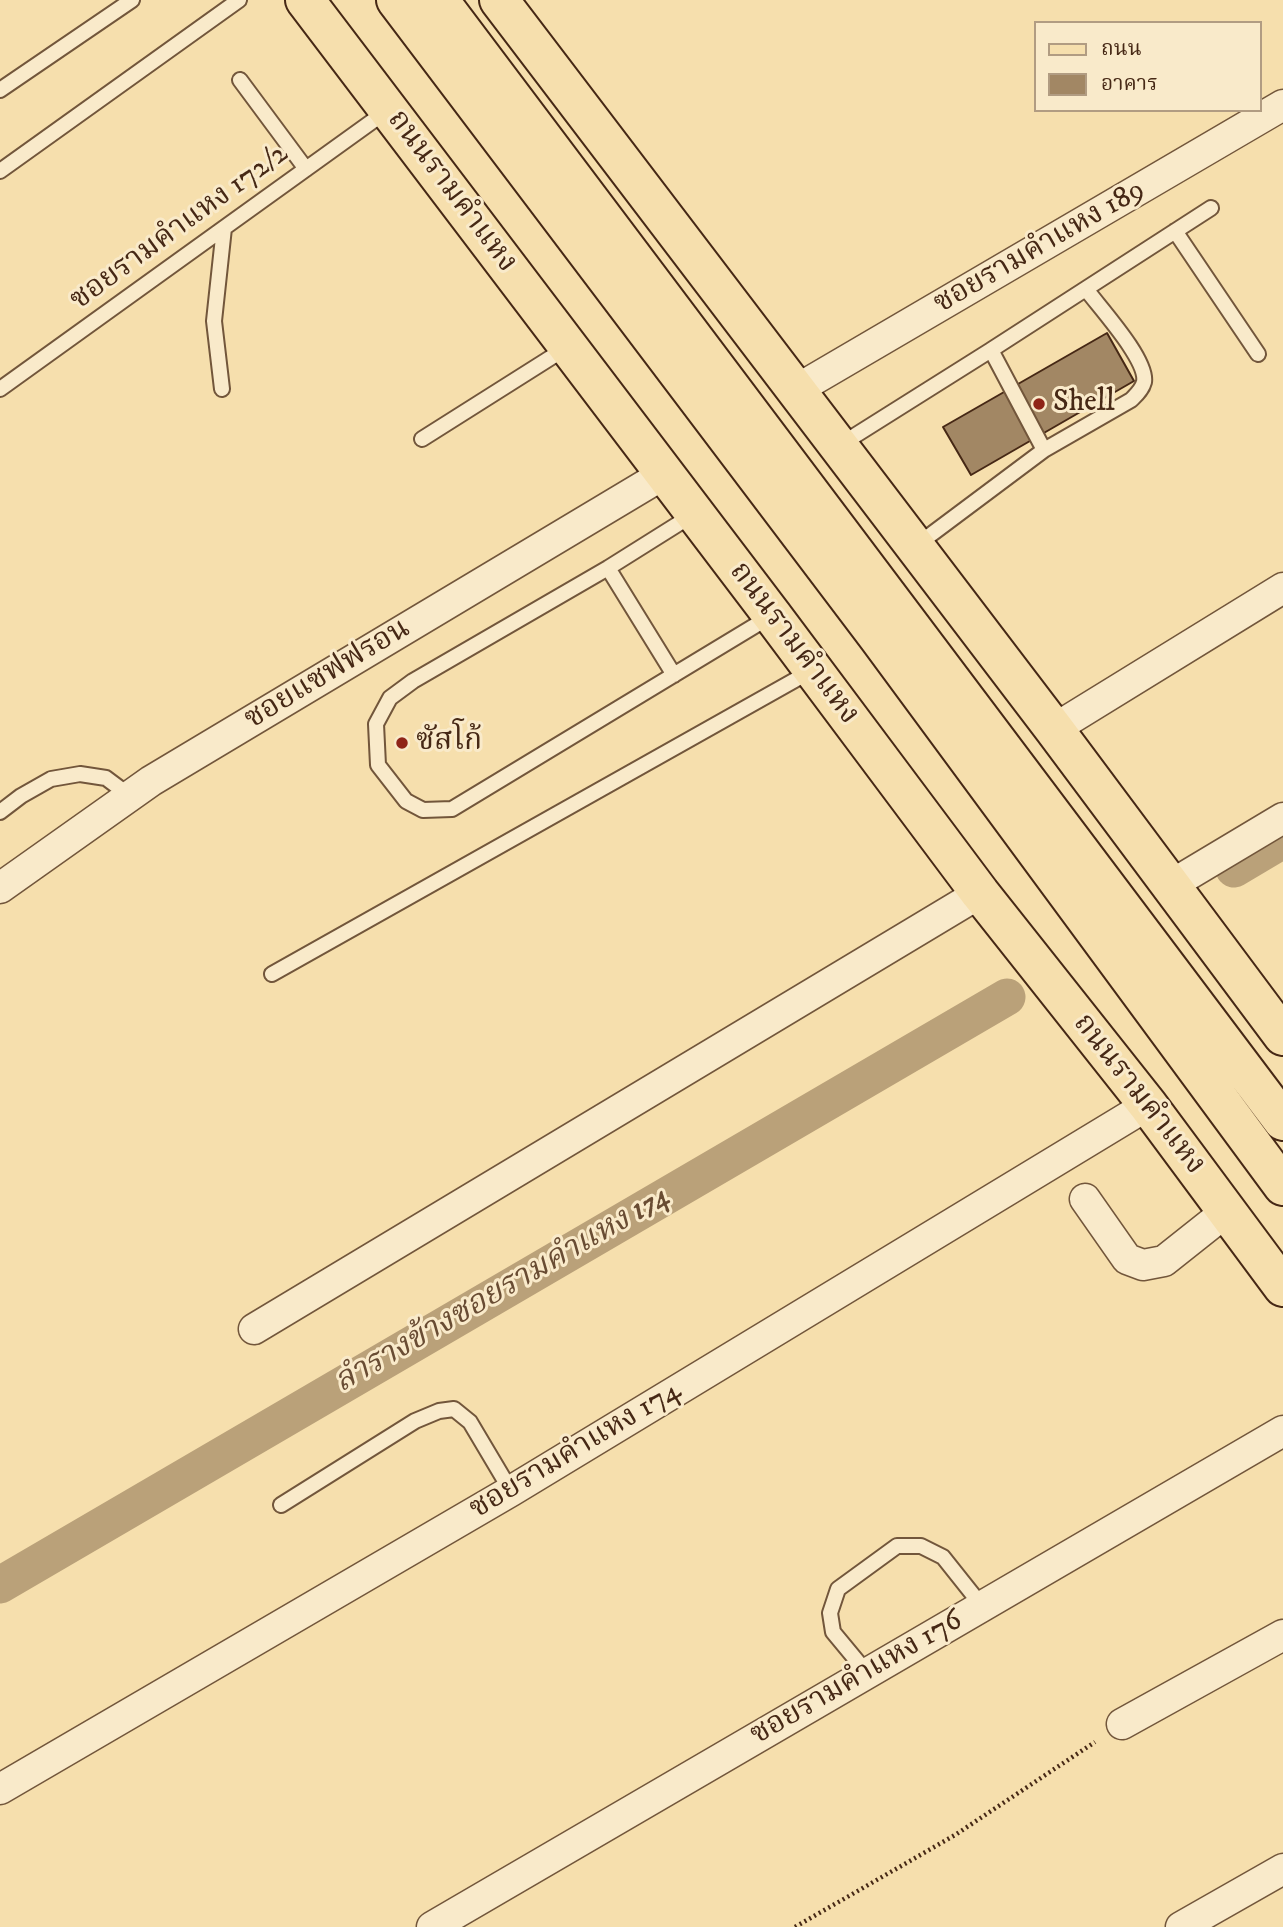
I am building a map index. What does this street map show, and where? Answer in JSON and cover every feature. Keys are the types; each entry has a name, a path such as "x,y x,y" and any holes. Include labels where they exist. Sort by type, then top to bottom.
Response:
{"main road":[{"name":"ถนนรามคำแหง","path":"305,0 980,893 1148,1105 1283,1287"},
{"name":"ถนนรามคำแหง","path":"396,0 1283,1121"},
{"name":"ถนนรามคำแหง","path":"439,0 891,626 1283,1186"},
{"path":"499,0 1054,729 1283,1036"}],"street":[{"name":"ซอยรามคำแหง 189","path":"796,390 1283,105"},
{"name":"ซอยแซฟฟรอน","path":"0,888 151,780 664,474"},
{"path":"1054,729 1283,588"},
{"path":"1171,885 1283,818"},
{"path":"254,1329 980,893"},
{"name":"ซอยรามคำแหง 174","path":"0,1789 511,1491 1148,1105"},
{"path":"1085,1199 1127,1259 1143,1265 1164,1261 1227,1211"},
{"name":"ซอยรามคำแหง 176","path":"432,1927 1283,1431"},
{"path":"1122,1724 1283,1636"},
{"path":"1181,1927 1283,1869"}],"lane":[{"path":"0,90 132,0"},
{"path":"0,171 239,0"},
{"path":"240,80 306,169"},
{"name":"ซอยรามคำแหง 172/2","path":"0,388 390,109"},
{"path":"839,446 1211,208"},
{"path":"222,389 214,321 224,228"},
{"path":"1175,231 1258,354"},
{"path":"915,546 1044,450 1131,400 1140,391 1144,382 1140,360 1086,289"},
{"path":"422,439 567,347"},
{"path":"991,351 1044,450"},
{"path":"694,513 608,568 437,666 390,698 376,724 379,765 406,801 423,810 452,809 772,615"},
{"path":"608,568 674,675"},
{"path":"272,974 813,670"},
{"path":"0,811 51,779 80,774 106,778 130,796"},
{"path":"281,1505 415,1421 439,1411 454,1409 470,1422 511,1491"},
{"path":"867,1673 833,1632 830,1613 838,1589 897,1546 921,1546 943,1558 982,1606"}],"path":[{"path":"795,1927 955,1835 1122,1724"}],"building":[{"name":"Shell","path":"1107,333 1134,381 971,475 943,427"}],"waterway":[{"name":"ลำรางข้างซอยรามคำแหง 174","path":"1234,869 1283,840"},
{"name":"ลำรางข้างซอยรามคำแหง 174","path":"0,1585 1007,997"}],"place":[{"name":"Shell","path":"1039,404"},
{"name":"ซัสโก้","path":"402,743"}]}
